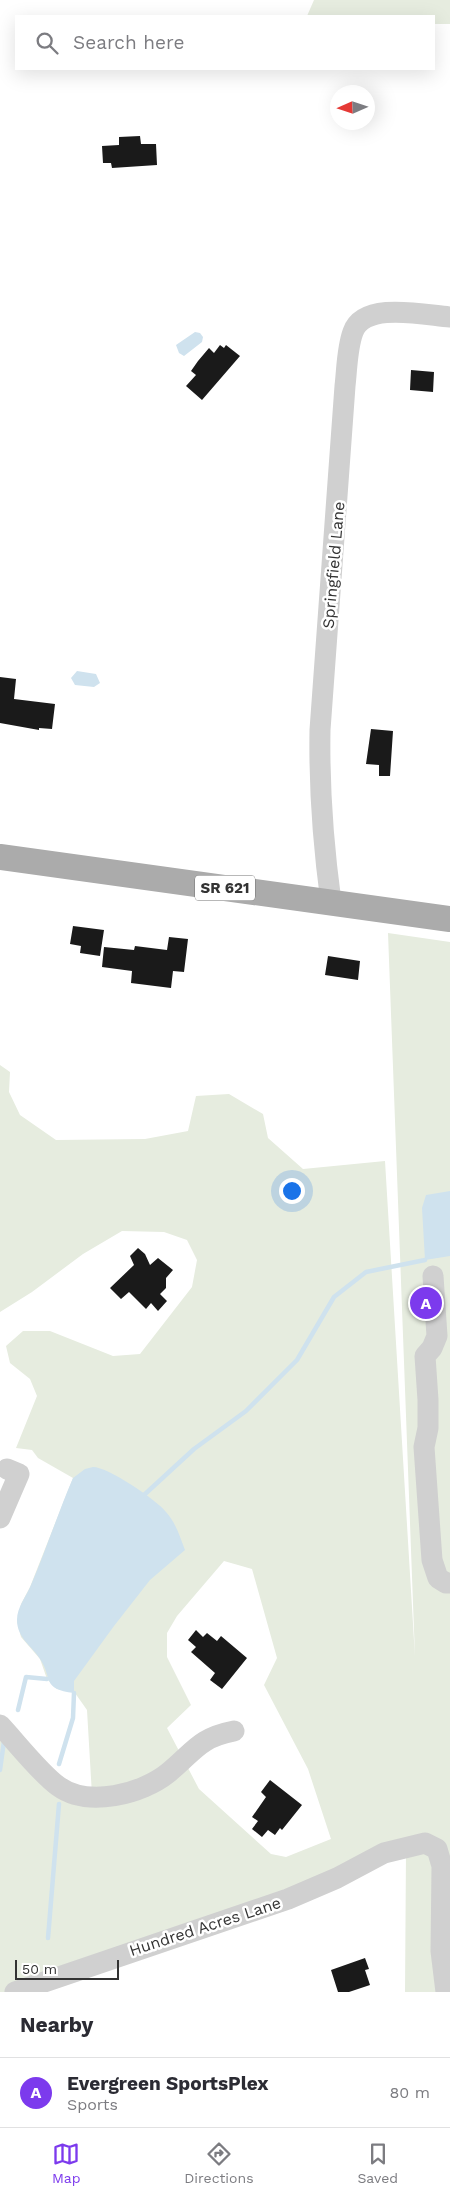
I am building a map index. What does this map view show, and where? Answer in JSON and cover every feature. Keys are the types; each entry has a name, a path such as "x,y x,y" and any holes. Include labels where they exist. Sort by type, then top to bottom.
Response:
{"main road":[{"name":"SR 621","path":"0,857 450,919"}],"street":[{"name":"Springfield Lane","path":"331,902 322,835 320,739 345,386 353,331 362,319 375,313 450,317"},
{"path":"433,1276 437,1336 432,1348 425,1356 428,1428 424,1447 432,1560 438,1578 446,1583 450,1582"},
{"path":"0,1518 19,1474 7,1470"},
{"path":"0,1725 57,1786 73,1794 92,1796 123,1795 152,1785 199,1743 215,1735 234,1731"},
{"name":"Hundred Acres Lane","path":"15,1992 288,1899 337,1878 384,1853 425,1843 443,1844"},
{"path":"443,1844 441,1951 446,1992"}],"shaded area":[{"path":"314,0 450,0 450,24 435,24 435,15 307,15"},
{"path":"388,933 450,942 450,1992 405,1992 406,1851 16,1992 0,1992 0,1725 57,1786 92,1795 87,1710 75,1693 57,1689 47,1679 40,1659 21,1637 17,1621 21,1604 30,1587 73,1478 38,1458 32,1450 16,1448 37,1396 30,1379 10,1363 6,1346 23,1331 50,1331 113,1356 140,1354 192,1287 197,1260 187,1240 164,1232 122,1231 83,1254 32,1292 0,1312 0,1065 10,1072 9,1092 20,1115 56,1140 145,1139 188,1131 196,1096 229,1094 263,1114 268,1138 303,1169 385,1161 415,1657","holes":["224,1561 252,1569 277,1658 264,1685 308,1769 331,1839 286,1857 271,1854 199,1789 167,1728 191,1705 167,1657 167,1633 177,1616"]}],"water":[{"path":"195,332 200,333 203,337 202,342 184,356 179,353 176,345"},
{"path":"77,671 96,674 100,683 94,687 75,685 71,678"},
{"path":"450,1191 450,1256 425,1260 422,1208 426,1195"},
{"path":"100,1468 120,1478 143,1492 161,1507 175,1525 185,1550 150,1580 114,1626 74,1681 74,1693 57,1689 49,1682 44,1666 37,1654 19,1632 17,1615 73,1478 85,1469"}],"building":[{"path":"140,136 141,144 156,144 157,165 112,168 111,163 103,163 102,146 119,145 119,137"},
{"path":"220,345 224,348 226,345 240,356 202,400 186,386 196,375 191,371 198,361 209,348 214,353"},
{"path":"411,370 434,372 433,392 410,390"},
{"path":"0,677 16,679 14,699 55,704 52,729 39,728 39,730 0,723"},
{"path":"371,729 393,731 390,776 379,776 379,765 366,764"},
{"path":"73,926 104,930 100,956 80,953 81,946 70,944"},
{"path":"169,937 188,939 184,972 173,971 171,988 131,983 132,971 102,967 104,947 134,950 135,946 167,950"},
{"path":"328,956 360,961 358,980 325,975"},
{"path":"138,1248 145,1254 150,1265 158,1258 173,1270 166,1278 166,1288 160,1294 167,1301 158,1311 151,1303 146,1309 129,1292 121,1299 110,1288 134,1265 130,1256"},
{"path":"196,1630 203,1637 207,1633 217,1641 221,1636 247,1658 222,1689 210,1680 215,1673 191,1652 196,1647 188,1640"},
{"path":"270,1780 302,1805 282,1830 280,1828 275,1835 268,1830 262,1837 252,1829 258,1821 252,1817 266,1797 261,1792"},
{"path":"365,1958 369,1969 365,1970 370,1985 349,1992 338,1992 331,1970"}],"waterway":[{"path":"144,1495 194,1449 246,1411 297,1360 334,1297 366,1272 425,1260"},
{"path":"18,1710 26,1677 47,1679"},
{"path":"59,1764 73,1718 74,1693"},
{"path":"0,1770 4,1741"},
{"path":"48,1938 59,1804"}],"place":[{"name":"Evergreen SportsPlex","path":"426,1303"}]}
